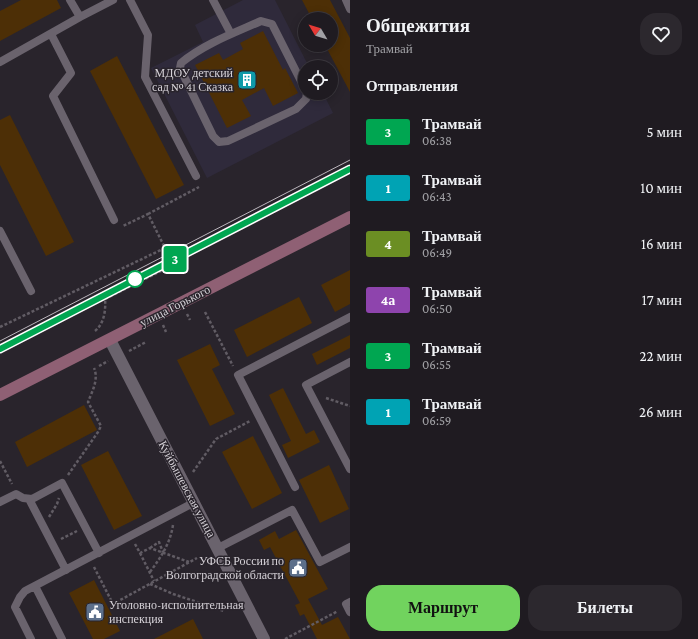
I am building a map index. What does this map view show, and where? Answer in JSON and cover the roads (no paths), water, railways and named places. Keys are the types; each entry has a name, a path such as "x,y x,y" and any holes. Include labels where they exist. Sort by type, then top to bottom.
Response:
{"street":[{"name":"улица Горького","path":"0,396 350,217"},
{"name":"Куйбышевская улица","path":"110,340 264,639"}],"lane":[{"path":"70,0 80,17"},
{"path":"0,62 113,0"},
{"path":"130,0 148,35 145,76 196,176"},
{"path":"213,0 231,34"},
{"path":"346,0 350,9"},
{"path":"298,75 272,24 261,21 231,34 190,56 181,63 180,68 213,136 219,142 228,141 296,109 305,100"},
{"path":"51,34 71,73 53,96 114,220"},
{"path":"0,231 31,291"},
{"path":"295,487 238,375 350,317"},
{"path":"350,362 306,385 350,468"},
{"path":"0,502 16,494 29,500 60,485 85,526 99,553"},
{"path":"29,500 66,570"},
{"path":"31,639 15,607 25,591 193,503"},
{"path":"218,548 292,510 320,562 350,547"},
{"path":"35,586 62,639"}],"tram line":[{"path":"0,341 350,160"},
{"path":"0,349 350,169"},
{"name":"3","path":"0,349 350,169"}],"place":[{"name":"МДОУ детский сад № 41 Сказка","path":"247,80"},
{"name":"УФСБ России по Волгоградской области","path":"298,568"},
{"name":"Уголовно-исполнительная инспекция","path":"95,612"}]}
